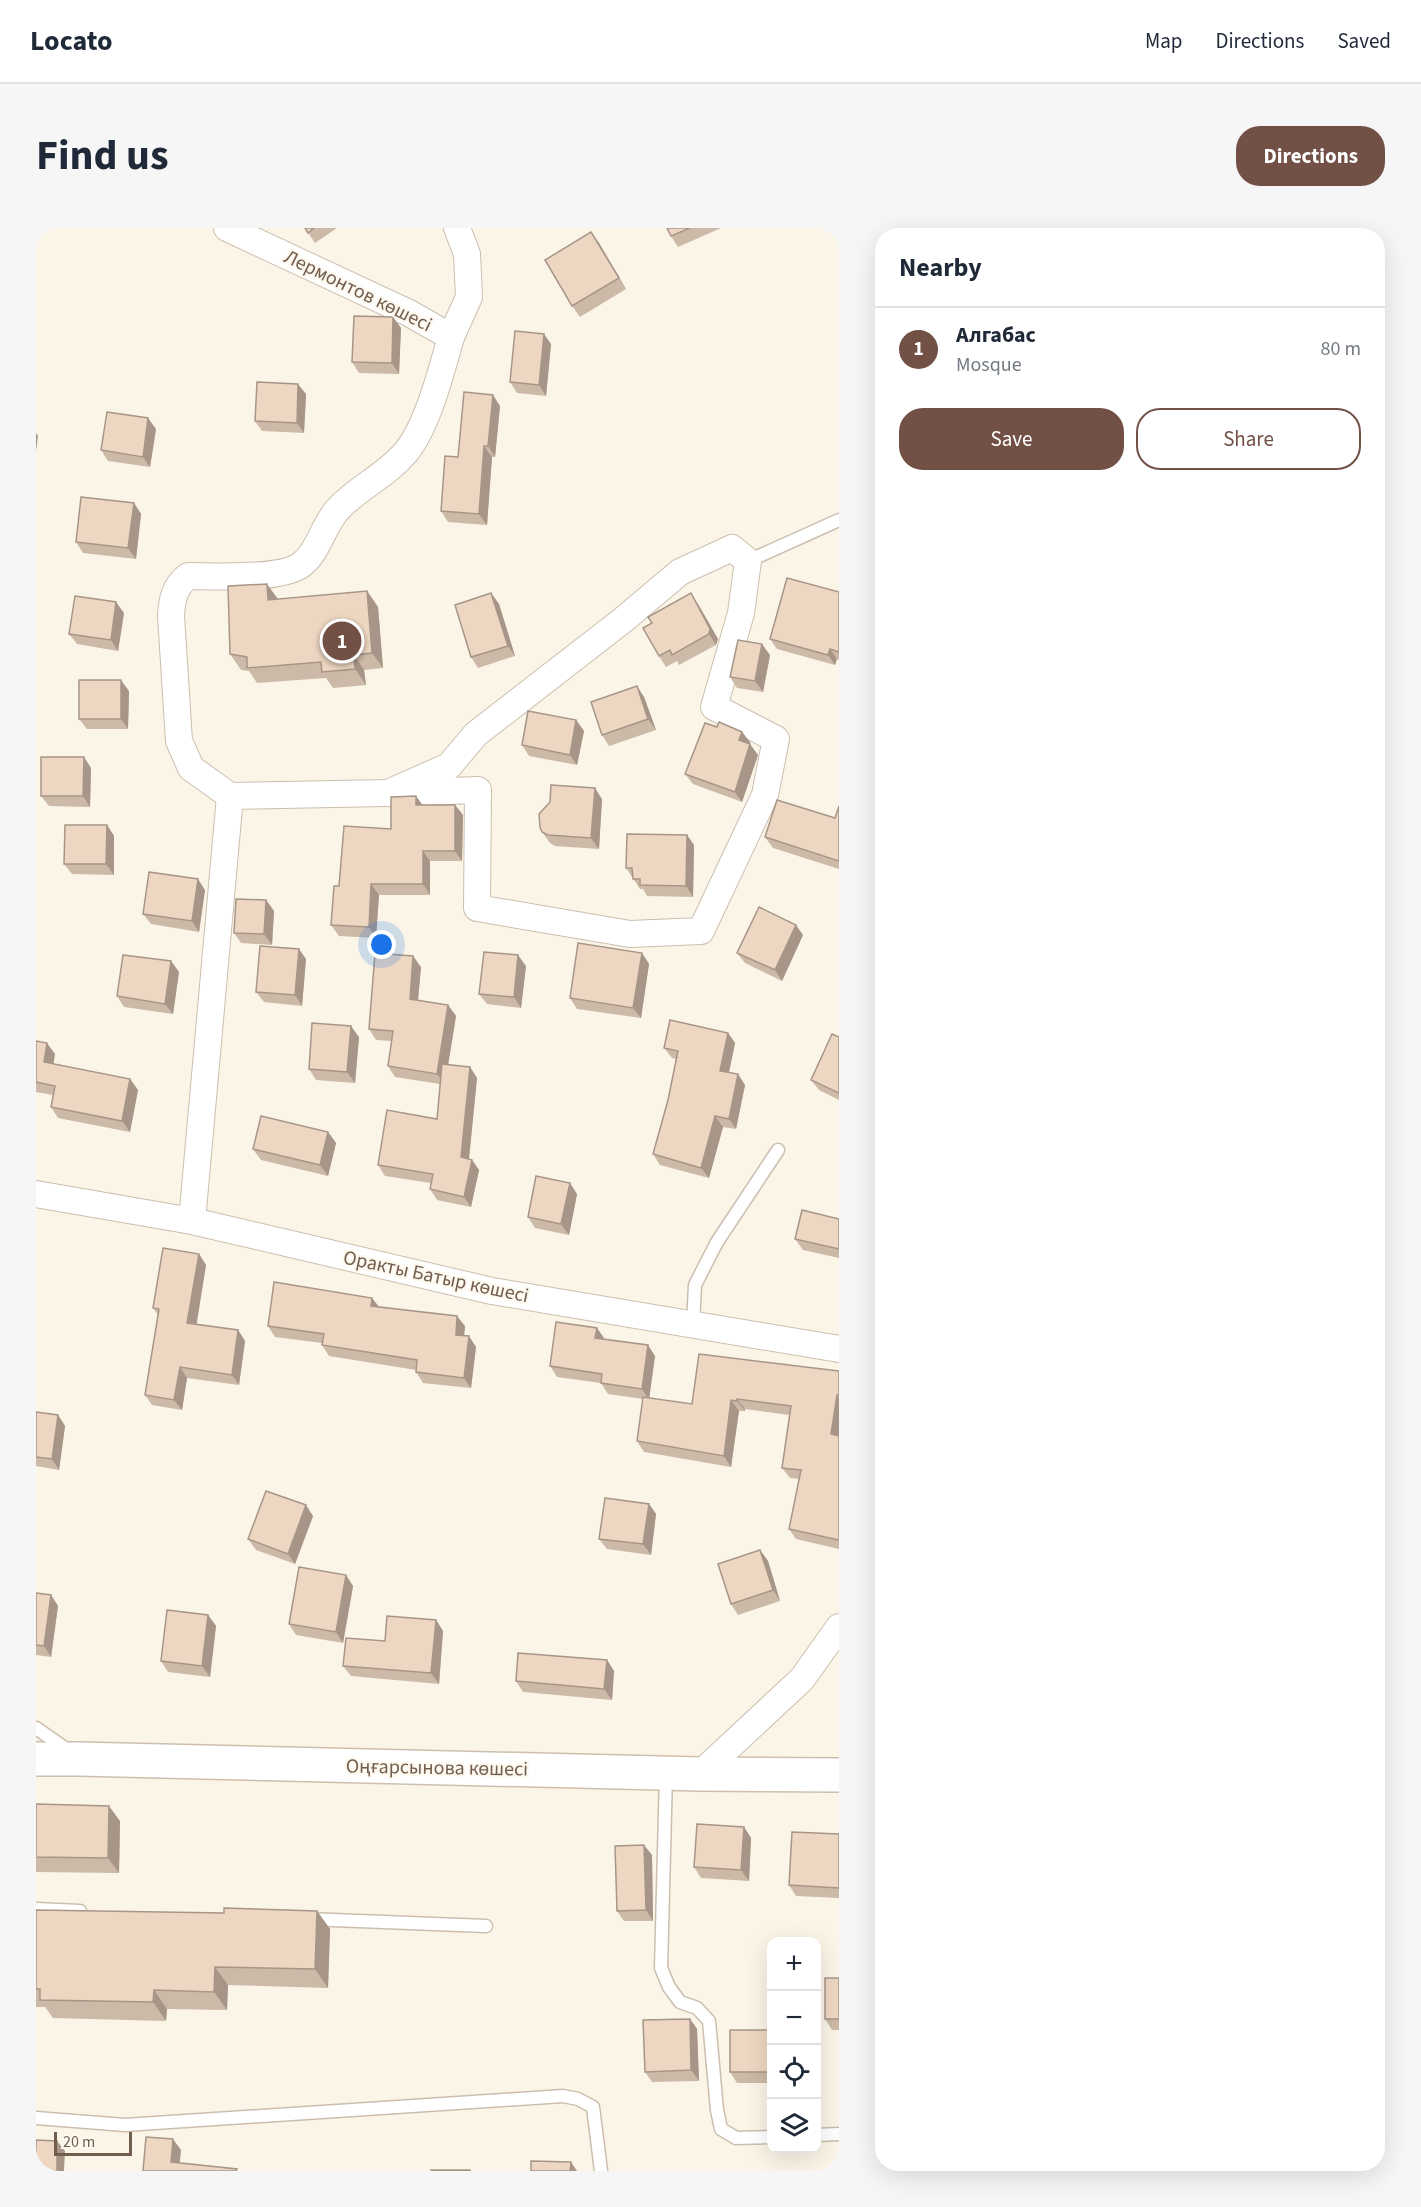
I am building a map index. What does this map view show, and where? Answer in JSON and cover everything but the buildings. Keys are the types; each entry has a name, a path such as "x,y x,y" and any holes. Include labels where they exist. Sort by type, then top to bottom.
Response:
{"main road":[{"name":"Оңғарсынова көшесі","path":"36,1759 79,1758 700,1774 839,1775"}],"street":[{"name":"Лермонтов көшесі","path":"226,228 409,313 451,337 469,297 467,254 457,228"},
{"path":"388,793 449,766 476,734 606,634 680,572 732,548 748,561 741,613 714,707 776,739 765,795 701,931 630,934 477,908 478,790 388,793 230,796 191,768 179,741 171,616 172,598 179,583 188,576 278,574 301,565 313,551 326,524 339,508 406,452 423,421 451,337"},
{"path":"192,1221 230,796"},
{"name":"Оракты Батыр көшесі","path":"36,1194 192,1221 492,1291 839,1348"},
{"path":"700,1774 802,1679 839,1627"}],"lane":[{"path":"748,561 839,520"},
{"path":"693,1324 695,1285 717,1242 778,1150"},
{"path":"36,1728 79,1758"},
{"path":"666,1773 661,1968 669,1987 680,2002 697,2008 709,2021 717,2110 721,2129 736,2138 767,2137"},
{"path":"36,1909 95,1911"},
{"path":"296,1919 486,1926"},
{"path":"36,2118 124,2125 563,2096 578,2099 592,2107 601,2171"},
{"path":"821,2135 839,2134"}],"place":[{"name":"Алгабас","path":"342,641"}]}
